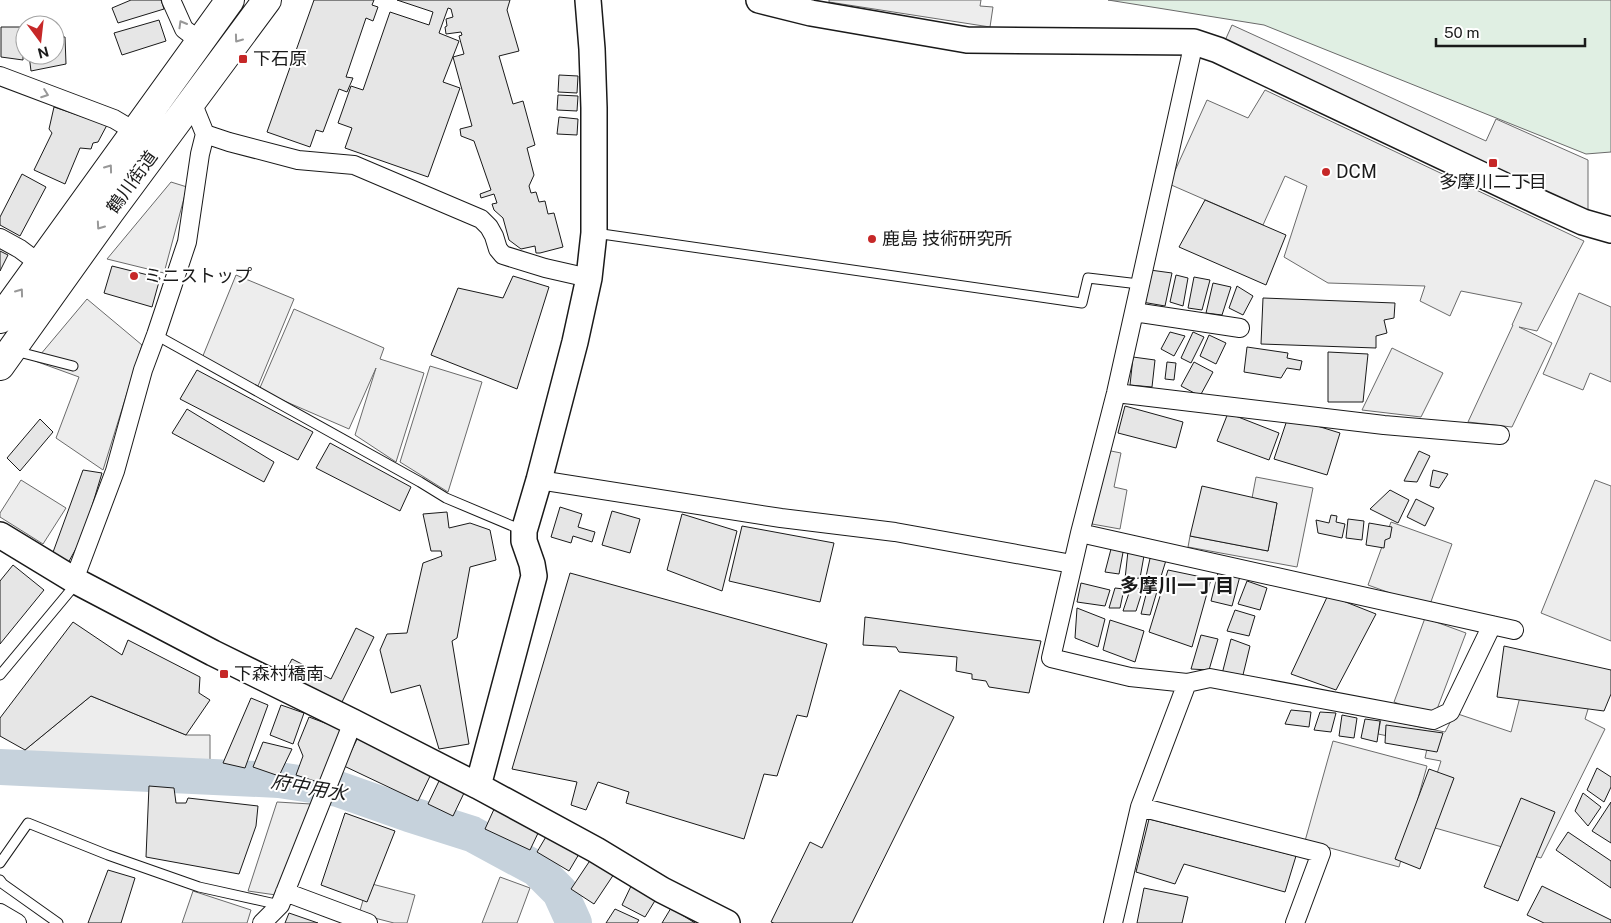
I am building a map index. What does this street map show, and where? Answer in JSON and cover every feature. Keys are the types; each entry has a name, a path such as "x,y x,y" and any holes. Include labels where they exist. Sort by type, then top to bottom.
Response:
{"main road":[{"name":"鶴川街道","path":"0,319 230,0"},
{"name":"鶴川街道","path":"4,353 267,0"}],"street":[{"path":"171,0 184,28 201,42"},
{"path":"478,786 534,576 524,541 524,531 575,342 589,278 594,233 594,108 588,0"},
{"path":"759,0 810,13 967,40 1194,42 1218,50 1575,219 1611,230"},
{"path":"1194,42 1116,393 1072,564 1051,658 1130,677 1187,683 1210,678 1433,720 1450,712 1492,625"},
{"path":"0,76 114,119 136,132"},
{"path":"74,580 115,471 143,370 187,242 200,154 205,134 192,102"},
{"path":"205,134 298,160 354,165 481,219 494,236 498,249 503,255 545,268 589,278"},
{"path":"0,238 20,249 40,264"},
{"path":"1134,312 1240,328"},
{"path":"1116,393 1384,425 1500,436"},
{"path":"539,480 781,518 895,532 1072,564"},
{"path":"1080,533 1514,630"},
{"path":"0,535 74,580 213,653 478,786 596,850 662,890 727,923"},
{"path":"1113,923 1140,806 1187,683"},
{"path":"262,923 282,898 353,722"},
{"path":"1140,806 1321,853 1295,923"},
{"path":"282,898 368,923"},
{"path":"0,913 17,923"}],"lane":[{"path":"594,233 1082,303 1088,278 1139,284"},
{"path":"156,335 446,498 524,531"},
{"path":"4,353 73,366"},
{"path":"0,675 70,592 74,580"},
{"path":"0,863 28,823 108,855 199,887 282,898"},
{"path":"0,880 58,923"}],"green space":[{"path":"1108,0 1611,0 1611,152 1586,154 1264,25"}],"shaded area":[{"path":"829,0 981,0 980,6 993,7 990,27 829,2"},
{"path":"1232,25 1486,141 1496,119 1588,160 1588,211 1223,45"},
{"path":"1265,90 1584,241 1537,331 1519,327 1552,343 1512,427 1468,422 1522,303 1461,291 1450,316 1420,301 1425,286 1328,283 1284,257 1307,186 1285,176 1263,225 1169,184 1207,100 1248,118"},
{"path":"171,182 187,187 164,273 107,259"},
{"path":"236,275 294,299 258,386 200,363"},
{"path":"1579,293 1611,307 1611,382 1590,373 1583,390 1543,374"},
{"path":"87,299 142,345 103,470 56,438 79,377 35,361"},
{"path":"294,309 384,348 380,359 424,373 396,462 355,435 376,368 349,429 259,390"},
{"path":"1392,348 1443,373 1421,417 1362,410"},
{"path":"430,366 482,382 448,492 400,462"},
{"path":"1106,450 1121,453 1114,487 1127,490 1120,529 1092,524"},
{"path":"1256,477 1313,488 1297,567 1188,547 1190,536 1268,551 1277,503 1252,498"},
{"path":"21,480 66,508 43,544 0,517 0,513"},
{"path":"1595,480 1611,486 1611,641 1541,613"},
{"path":"1391,522 1452,544 1429,607 1368,585"},
{"path":"1425,618 1466,633 1434,717 1394,702"},
{"path":"1521,693 1589,706 1585,719 1605,729 1541,858 1421,824 1441,761 1425,758 1428,744 1378,734 1381,719 1445,732 1455,713 1511,732"},
{"path":"91,696 186,735 210,735 210,766 40,768 25,750"},
{"path":"1333,741 1427,766 1399,867 1305,841"},
{"path":"277,802 311,804 276,895 248,891"},
{"path":"500,877 530,888 517,923 482,923"},
{"path":"368,883 415,895 407,923 394,923 359,914"},
{"path":"193,891 251,910 247,923 182,923"}],"building":[{"path":"131,0 161,0 164,9 118,23 112,8"},
{"path":"314,0 374,0 372,5 378,7 373,21 366,18 346,77 353,78 347,92 339,89 323,132 316,130 310,147 267,132"},
{"path":"397,0 510,0 507,10 519,51 499,56 513,104 523,101 535,145 527,148 534,175 529,186 531,193 536,192 539,202 545,201 548,214 554,213 563,247 540,253 536,253 535,246 521,249 509,240 503,218 494,210 492,204 497,203 494,194 481,198 480,194 491,190 474,141 461,136 460,129 472,126 453,57 464,54 459,36 462,35 461,32 446,34 446,19 453,17 451,9 448,8 439,33 459,41 443,82 460,88 428,177 345,148 352,128 338,123 351,86 363,90 390,12 429,25 433,12"},
{"path":"159,20 166,41 122,55 114,33"},
{"path":"1,27 15,27 15,59 1,57"},
{"path":"30,65 61,65 31,71"},
{"path":"559,75 578,76 577,93 558,92"},
{"path":"558,95 578,96 577,111 557,110"},
{"path":"54,107 107,125 98,142 93,143 91,149 80,148 65,184 34,170 52,133 49,129"},
{"path":"559,117 578,119 577,135 557,134"},
{"path":"22,174 46,187 20,236 0,225 0,217"},
{"path":"1205,200 1286,235 1266,285 1179,247"},
{"path":"0,251 8,255 0,271"},
{"path":"112,266 160,278 152,307 104,293"},
{"path":"1150,270 1172,273 1165,306 1142,302"},
{"path":"1176,275 1188,278 1183,306 1170,302"},
{"path":"513,276 549,287 517,389 431,355 458,288 503,298"},
{"path":"1194,277 1210,280 1202,310 1188,308"},
{"path":"1213,283 1231,287 1222,315 1206,313"},
{"path":"1237,286 1253,296 1243,315 1229,308"},
{"path":"1263,298 1395,303 1394,318 1384,320 1387,333 1376,336 1376,348 1261,344"},
{"path":"1170,332 1185,336 1174,356 1161,349"},
{"path":"1193,332 1204,337 1191,363 1181,358"},
{"path":"1209,335 1226,343 1216,364 1200,356"},
{"path":"1247,347 1288,353 1287,358 1302,361 1300,370 1287,368 1281,378 1244,372"},
{"path":"1328,352 1368,354 1363,402 1328,402"},
{"path":"1133,357 1155,360 1152,387 1130,385"},
{"path":"1167,362 1176,363 1174,380 1165,379"},
{"path":"1194,362 1213,372 1200,396 1181,386"},
{"path":"197,370 313,432 298,460 180,399"},
{"path":"1125,406 1183,422 1176,448 1118,433"},
{"path":"187,409 274,462 264,482 172,433"},
{"path":"1228,413 1279,433 1269,460 1217,441"},
{"path":"1288,417 1340,433 1327,475 1274,459"},
{"path":"40,419 53,432 20,471 7,458"},
{"path":"330,443 411,487 400,511 316,468"},
{"path":"1419,451 1430,456 1417,482 1404,481"},
{"path":"83,470 102,473 83,536 68,563 52,555"},
{"path":"1433,470 1448,474 1439,488 1430,486"},
{"path":"1202,486 1277,503 1268,551 1190,536"},
{"path":"1390,490 1409,500 1398,523 1370,509"},
{"path":"1416,499 1434,508 1425,526 1407,517"},
{"path":"560,507 582,514 578,527 595,532 592,542 573,536 571,543 551,537"},
{"path":"612,511 640,519 630,553 602,545"},
{"path":"447,512 449,528 470,523 490,530 496,560 470,567 457,638 452,641 469,744 439,749 420,685 391,693 380,650 387,634 407,633 423,563 442,556 441,551 431,551 423,514"},
{"path":"682,514 737,531 722,591 667,570"},
{"path":"1331,515 1337,516 1336,522 1345,524 1342,538 1318,533 1316,520 1329,523"},
{"path":"1348,519 1364,521 1362,540 1346,538"},
{"path":"1369,523 1392,527 1390,538 1385,540 1384,548 1366,545"},
{"path":"742,526 834,543 820,602 729,581"},
{"path":"1124,547 1119,574 1105,572 1111,549"},
{"path":"1145,550 1140,578 1125,579 1128,551"},
{"path":"1151,554 1167,557 1159,583 1145,581"},
{"path":"13,565 44,590 0,644 0,581"},
{"path":"1168,570 1211,579 1192,647 1149,632"},
{"path":"570,573 827,644 807,717 797,715 777,776 764,774 744,839 626,803 629,792 598,782 586,810 571,805 577,782 512,769"},
{"path":"1218,573 1240,576 1232,606 1211,601"},
{"path":"1247,581 1267,588 1260,610 1238,604"},
{"path":"1081,583 1110,590 1105,606 1077,602"},
{"path":"1131,587 1143,589 1136,611 1123,611"},
{"path":"1148,587 1158,588 1150,615 1141,614"},
{"path":"1115,588 1124,589 1120,608 1109,608"},
{"path":"1328,595 1376,614 1336,690 1291,674"},
{"path":"1077,608 1105,619 1098,647 1075,638"},
{"path":"1235,610 1255,616 1249,636 1227,631"},
{"path":"865,617 1041,641 1029,693 989,687 986,681 972,679 972,674 956,671 957,657 899,652 896,647 863,645"},
{"path":"1110,620 1144,631 1135,662 1103,650"},
{"path":"73,622 122,655 128,640 200,677 199,693 210,700 186,735 91,696 25,750 0,736 0,718"},
{"path":"356,628 374,637 340,706 282,678 292,659 331,679"},
{"path":"1201,635 1218,639 1209,670 1191,669"},
{"path":"1231,639 1250,646 1242,679 1222,674"},
{"path":"1504,646 1611,670 1611,694 1604,711 1497,697"},
{"path":"900,690 954,717 852,923 771,922 810,842 822,848"},
{"path":"251,698 268,705 245,768 223,763"},
{"path":"281,705 304,713 293,744 270,735"},
{"path":"1291,710 1311,712 1309,727 1285,724"},
{"path":"1320,712 1336,713 1331,732 1314,730"},
{"path":"1342,715 1357,718 1354,738 1339,736"},
{"path":"309,717 341,729 327,785 296,775 303,756 298,744"},
{"path":"1365,719 1380,721 1377,742 1361,738"},
{"path":"1386,725 1443,733 1437,752 1385,743"},
{"path":"358,737 432,772 418,801 344,766"},
{"path":"263,742 292,749 279,776 253,767"},
{"path":"1597,768 1611,777 1611,787 1604,802 1587,790"},
{"path":"1429,769 1454,778 1420,869 1395,859"},
{"path":"439,781 464,793 453,816 428,804"},
{"path":"149,786 174,788 176,803 186,803 188,798 258,806 256,826 239,874 146,857"},
{"path":"1583,793 1601,807 1588,826 1575,811"},
{"path":"1521,798 1555,812 1518,901 1484,887"},
{"path":"1611,802 1611,843 1592,831"},
{"path":"495,807 540,829 530,850 485,829"},
{"path":"345,813 395,831 367,902 321,885"},
{"path":"1149,819 1296,856 1285,892 1184,864 1175,884 1136,872"},
{"path":"1568,832 1611,861 1611,888 1556,850"},
{"path":"547,835 579,854 569,871 537,852"},
{"path":"591,859 614,874 594,904 571,889"},
{"path":"108,870 135,878 121,923 88,923"},
{"path":"632,884 656,899 645,917 622,905"},
{"path":"1542,886 1611,920 1611,923 1544,923 1527,915"},
{"path":"1144,888 1188,897 1182,923 1137,923"},
{"path":"671,908 695,923 662,923"},
{"path":"615,909 639,920 637,923 606,923"},
{"path":"289,913 318,923 285,923"}],"waterway":[{"name":"府中用水","path":"0,767 279,780 338,789 472,834 537,869 560,892 574,923"}],"place":[{"name":"下石原","path":"243,59"},
{"name":"多摩川二丁目","path":"1493,163"},
{"name":"DCM","path":"1326,172"},
{"name":"鹿島 技術研究所","path":"872,239"},
{"name":"ミニストップ","path":"134,276"},
{"name":"下森村橋南","path":"224,674"}],"district":[{"name":"多摩川一丁目","path":"1177,585"}]}
